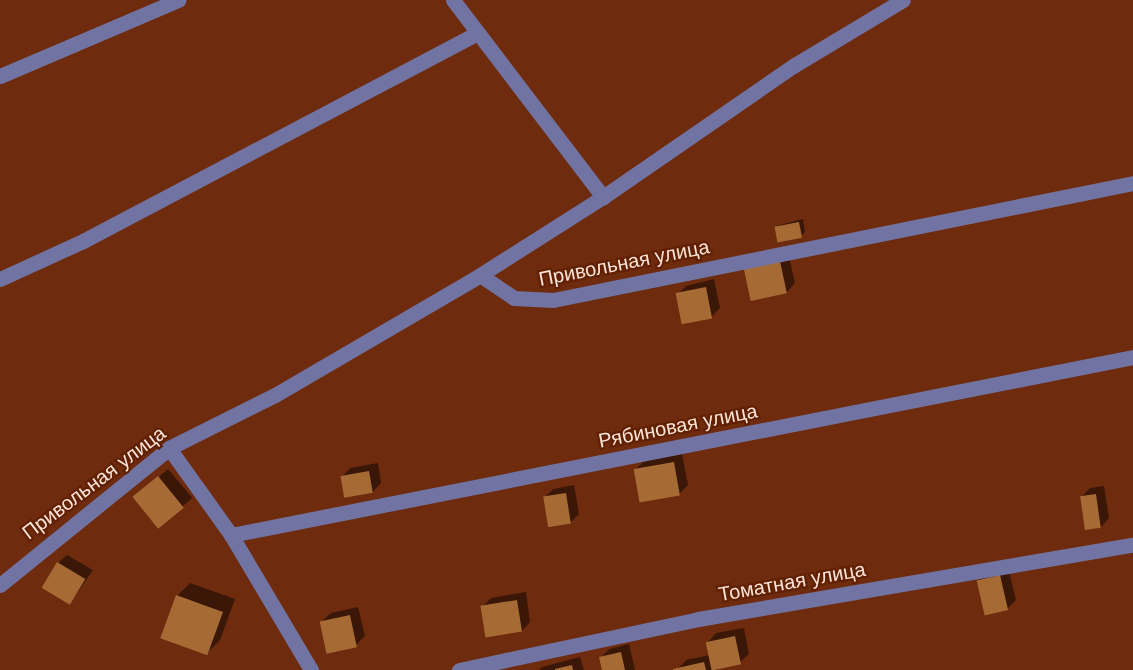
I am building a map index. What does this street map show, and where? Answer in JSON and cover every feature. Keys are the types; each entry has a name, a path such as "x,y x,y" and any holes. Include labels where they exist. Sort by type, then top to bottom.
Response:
{"street":[{"path":"0,76 178,0"},
{"path":"453,0 603,197"},
{"path":"480,275 603,197 793,66 903,0"},
{"path":"0,279 83,241 478,33"},
{"name":"Привольная улица","path":"0,585 169,448 275,395 480,275 514,297 553,300 1133,183"},
{"name":"Рябиновая улица","path":"231,535 1133,357"},
{"path":"169,448 231,535 311,670"},
{"name":"Томатная улица","path":"459,670 698,619 1133,545"}],"building":[{"path":"799,222 802,238 778,242 774,227"},
{"path":"780,261 787,293 751,301 744,269"},
{"path":"706,287 712,318 682,324 676,293"},
{"path":"674,462 680,495 640,503 634,469"},
{"path":"369,471 373,493 344,498 340,476"},
{"path":"158,476 184,508 158,529 132,497"},
{"path":"566,493 571,524 548,527 543,497"},
{"path":"1096,494 1101,528 1085,530 1080,496"},
{"path":"57,562 85,579 70,605 42,588"},
{"path":"1000,575 1008,610 985,615 977,580"},
{"path":"176,595 223,612 207,655 160,638"},
{"path":"517,600 522,632 485,637 480,606"},
{"path":"350,615 357,647 327,654 320,621"},
{"path":"735,636 741,664 712,670 706,642"},
{"path":"621,652 625,670 602,670 599,657"},
{"path":"704,662 706,670 673,670 673,669"},
{"path":"572,665 573,670 555,670 555,669"}]}
